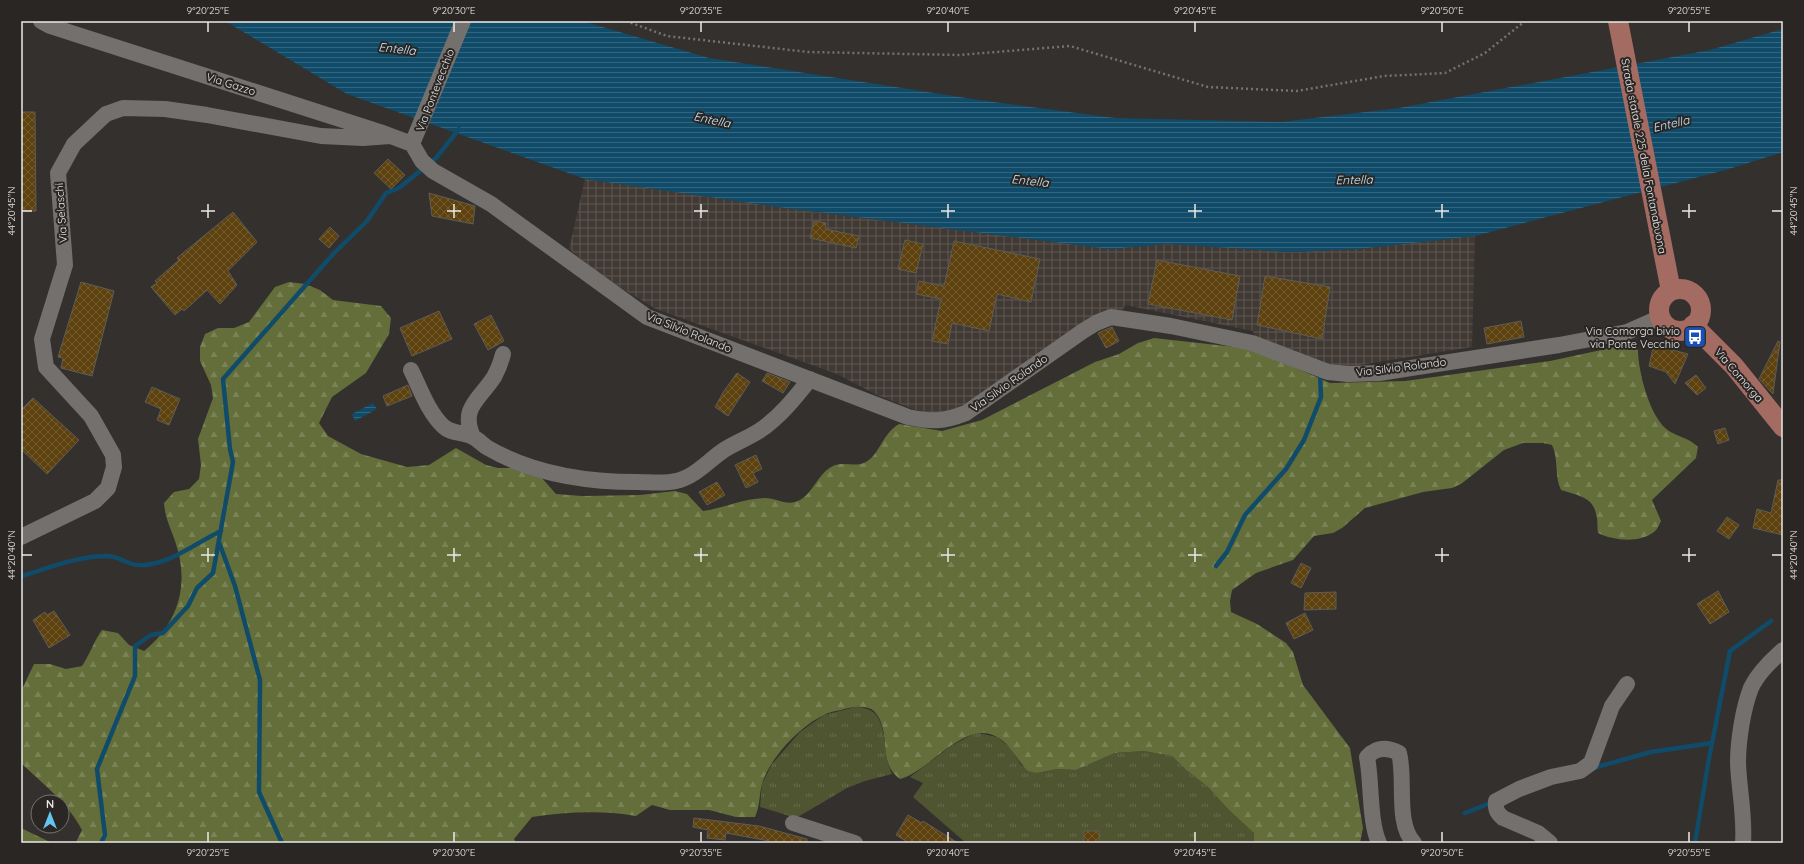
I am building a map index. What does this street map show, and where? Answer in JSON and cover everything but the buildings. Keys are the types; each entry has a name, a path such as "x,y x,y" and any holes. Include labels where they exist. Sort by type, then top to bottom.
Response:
{"main road":[{"name":"Strada statale 225 della Fontanabuona","path":"1618,21 1670,285"},
{"path":"1670,285 1684,289 1696,296 1699,301 1700,314 1694,325 1688,329 1675,330 1664,323 1661,318 1660,305 1670,285"},
{"name":"Via Comorga","path":"1694,325 1734,366 1783,427"}],"street":[{"name":"Via Gazzo","path":"41,21 50,26 390,136 415,140"},
{"name":"Via Pontevecchio","path":"415,140 463,21"},
{"name":"Via Selaschi","path":"21,537 95,501 108,488 114,467 113,455 92,416 46,367 42,339 65,265 58,173 74,144 106,114 123,108 165,109 207,115 321,136 363,138 390,136"},
{"name":"Via Silvio Rolando","path":"415,140 422,161 434,171 491,204 648,317 908,417 933,422 949,420 966,413 1083,331 1096,323 1111,317 1171,326 1252,343 1328,372 1348,374 1378,373 1559,345 1627,332 1661,318"},
{"path":"473,437 468,426 470,408 494,377 503,354"},
{"path":"411,370 434,416 444,427 473,437 486,448 510,459 570,478 611,482 672,482 686,478 725,450 760,430 794,400"},
{"path":"774,433 794,400 810,379"},
{"path":"1742,843 1743,812 1738,763 1741,730 1752,687 1767,664 1783,650"},
{"path":"1550,843 1538,833 1503,818 1498,813 1496,801 1519,789 1551,777 1580,770 1591,763 1612,706 1627,684"},
{"path":"1379,843 1374,824 1371,782 1367,757 1373,751 1388,748 1399,753 1401,760 1403,812 1408,837 1414,843"},
{"path":"793,823 855,843"}],"path":[{"path":"626,21 667,36 808,52 958,55 1070,46 1208,87 1297,91 1384,76 1445,73 1485,53 1525,21"}],"shaded area":[{"path":"585,179 778,207 1109,249 1168,244 1290,252 1359,249 1475,236 1472,347 1341,368 1255,338 1253,331 1125,305 1122,312 967,406 945,415 926,414 877,395 837,374 656,309 603,277 569,249"}],"green space":[{"path":"289,282 305,284 320,290 333,300 381,306 391,318 389,334 366,373 332,397 319,423 328,436 361,454 407,467 429,465 456,448 486,465 498,468 520,468 541,477 556,494 582,496 640,495 675,491 687,494 703,511 765,498 791,503 795,502 805,497 823,473 833,466 841,464 862,464 866,462 875,454 893,428 899,424 942,431 982,420 1095,362 1119,354 1138,343 1154,338 1253,349 1330,383 1405,381 1550,361 1629,344 1638,350 1640,370 1646,394 1656,416 1662,425 1669,431 1691,441 1698,447 1696,458 1652,500 1661,521 1655,531 1642,538 1627,540 1612,538 1598,533 1597,516 1591,503 1583,497 1561,490 1552,445 1543,443 1523,443 1504,450 1461,484 1452,488 1423,492 1365,508 1342,528 1333,533 1314,536 1293,560 1256,573 1232,590 1230,601 1231,612 1257,624 1286,643 1293,652 1303,685 1350,748 1363,828 1360,843 1254,843 1254,833 1226,807 1208,787 1186,770 1172,756 1144,751 1115,753 1076,770 1057,769 1037,773 1028,771 1002,740 985,733 972,735 960,740 947,748 923,767 900,779 888,764 883,728 880,719 871,709 867,707 858,707 826,714 805,727 787,744 771,764 766,774 762,784 758,809 755,817 736,817 709,810 670,810 652,805 636,816 597,812 545,815 532,817 514,839 516,843 72,843 76,842 82,830 70,811 70,794 54,794 21,763 22,689 34,664 50,664 66,669 82,666 102,630 118,633 129,645 144,651 166,628 178,601 181,587 181,572 179,557 164,503 174,492 189,489 199,479 201,465 198,439 213,398 211,385 200,361 200,347 205,334 218,328 234,328 249,322 275,287"},
{"path":"855,707 867,709 875,714 880,721 888,764 892,774 865,781 847,788 796,818 760,807 762,784 772,764 800,732 824,715"},
{"path":"978,733 997,737 1011,748 1021,765 1037,773 1057,769 1076,770 1115,753 1144,751 1172,756 1186,770 1208,787 1226,807 1248,825 1254,833 1255,842 966,843 913,797 923,783 910,777 951,746 969,736"},
{"path":"21,828 30,832 30,834 33,834 52,843 21,843"}],"water":[{"name":"Entella","path":"225,21 582,21 709,58 979,100 1115,118 1281,122 1399,108 1710,50 1783,29 1783,152 1729,169 1475,236 1359,249 1290,252 1168,244 1109,249 778,207 585,179 347,94"},
{"path":"373,403 377,409 355,421 352,414"}],"waterway":[{"path":"101,843 105,835 97,769 135,676 135,646 151,635 163,633 188,606 197,588 213,573 233,462 230,449 223,379 334,253 367,221 386,193 399,188 436,158 459,129"},
{"path":"1216,566 1227,552 1245,515 1286,469 1304,440 1321,397 1320,374"},
{"path":"21,576 86,558 108,556 138,565 161,562 221,531"},
{"path":"219,542 235,586 260,680 259,792 282,843"},
{"path":"1695,843 1708,764 1730,651 1771,621"},
{"path":"1593,768 1651,752 1712,743"},
{"path":"1465,813 1493,802"}],"place":[{"name":"Via Comorga bivio via Ponte Vecchio","path":"1695,337"}]}
